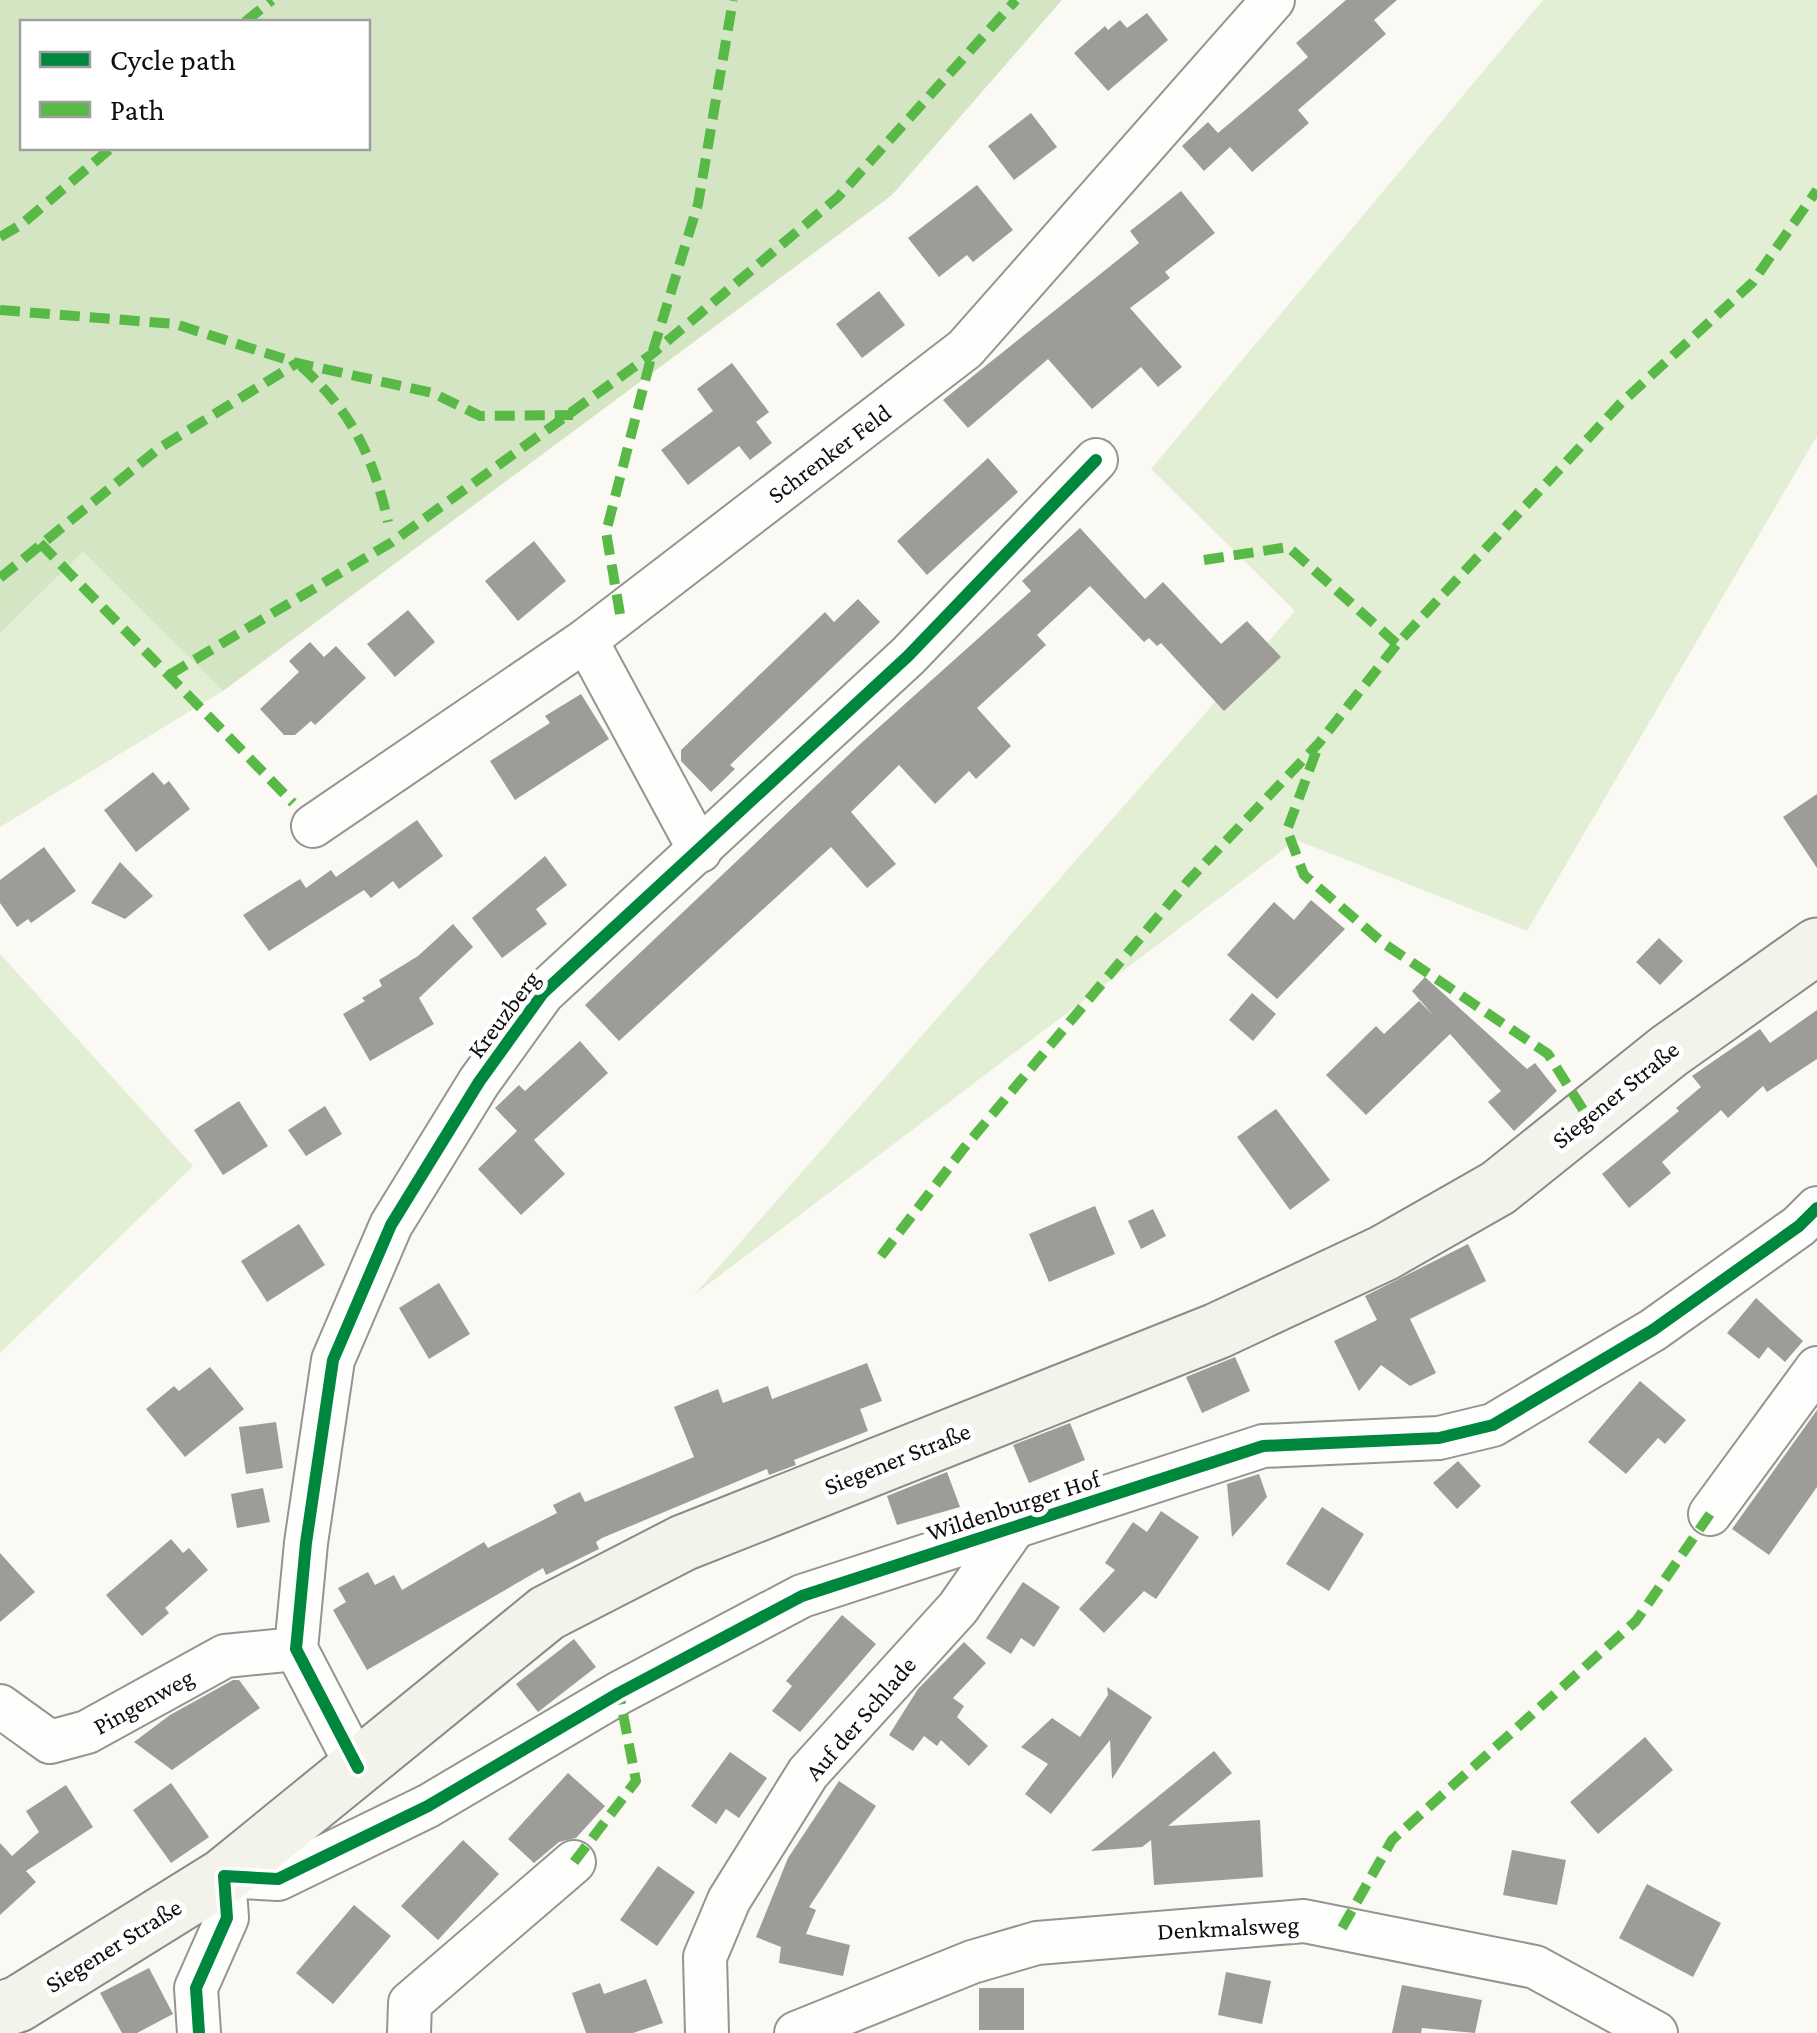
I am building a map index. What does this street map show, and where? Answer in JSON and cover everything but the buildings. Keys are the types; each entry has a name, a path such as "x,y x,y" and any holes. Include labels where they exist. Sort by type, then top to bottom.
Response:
{"main road":[{"name":"Siegener Straße","path":"0,2010 18,2004 224,1876 547,1613 684,1543 1217,1331 1400,1244 1498,1188 1668,1051 1817,946"}],"street":[{"name":"Schrenker Feld","path":"314,826 586,640 965,350 1273,0"},
{"name":"Kreuzberg","path":"296,1649 306,1543 333,1360 390,1225 479,1082 542,993 908,656 1096,460"},
{"path":"586,640 700,850"},
{"name":"Wildenburger Hof","path":"224,1876 278,1880 428,1806 619,1693 802,1596 1263,1446 1439,1438 1493,1424 1653,1330 1799,1226 1817,1208"},
{"path":"1710,1514 1817,1368"},
{"name":"Auf der Schlade","path":"708,2033 705,1957 729,1900 808,1773 958,1608 1013,1529"},
{"path":"296,1649 358,1768"},
{"name":"Pingenweg","path":"0,1706 50,1742 86,1732 226,1656 296,1649"},
{"path":"409,2033 410,2003 574,1862"},
{"path":"199,2033 196,1988 226,1918 224,1876"},
{"name":"Denkmalsweg","path":"796,2033 972,1962 1037,1942 1304,1921 1535,1966 1656,2033"}],"green space":[{"path":"0,0 1062,0 892,195 223,691 83,552 0,633"},
{"path":"1543,0 1817,0 1817,436 1527,931 1296,840 694,1295 1295,611 1151,469"},
{"path":"83,552 223,691 0,827 0,633"},
{"path":"0,954 193,1166 0,1353"}],"marked path":[{"path":"247,20 272,0"},
{"path":"620,614 606,532 652,354 698,204 733,0"},
{"path":"169,675 392,542 652,354 838,197 1016,0"},
{"path":"0,237 22,224 109,150"},
{"path":"1204,560 1288,547 1397,644 1621,403 1752,283 1817,190"},
{"path":"0,310 175,324 297,363 433,393 480,416 573,415"},
{"path":"0,578 158,449 297,363"},
{"path":"301,366 334,401 358,436 388,522"},
{"path":"40,543 293,803"},
{"path":"881,1256 964,1148 1188,881 1319,743 1397,644"},
{"path":"1316,752 1287,830 1304,875 1383,943 1548,1054 1587,1116"},
{"path":"1342,1928 1392,1840 1636,1621 1710,1514"},
{"path":"574,1862 636,1781 619,1693"}],"cycle path":[{"path":"358,1768 296,1649 306,1543 333,1360 391,1225 479,1082 543,993 908,656 1096,460"},
{"path":"199,2033 196,1988 227,1918 224,1876 278,1879 428,1806 619,1693 802,1596 1263,1446 1439,1438 1493,1425 1653,1330 1799,1226 1817,1208"}]}
